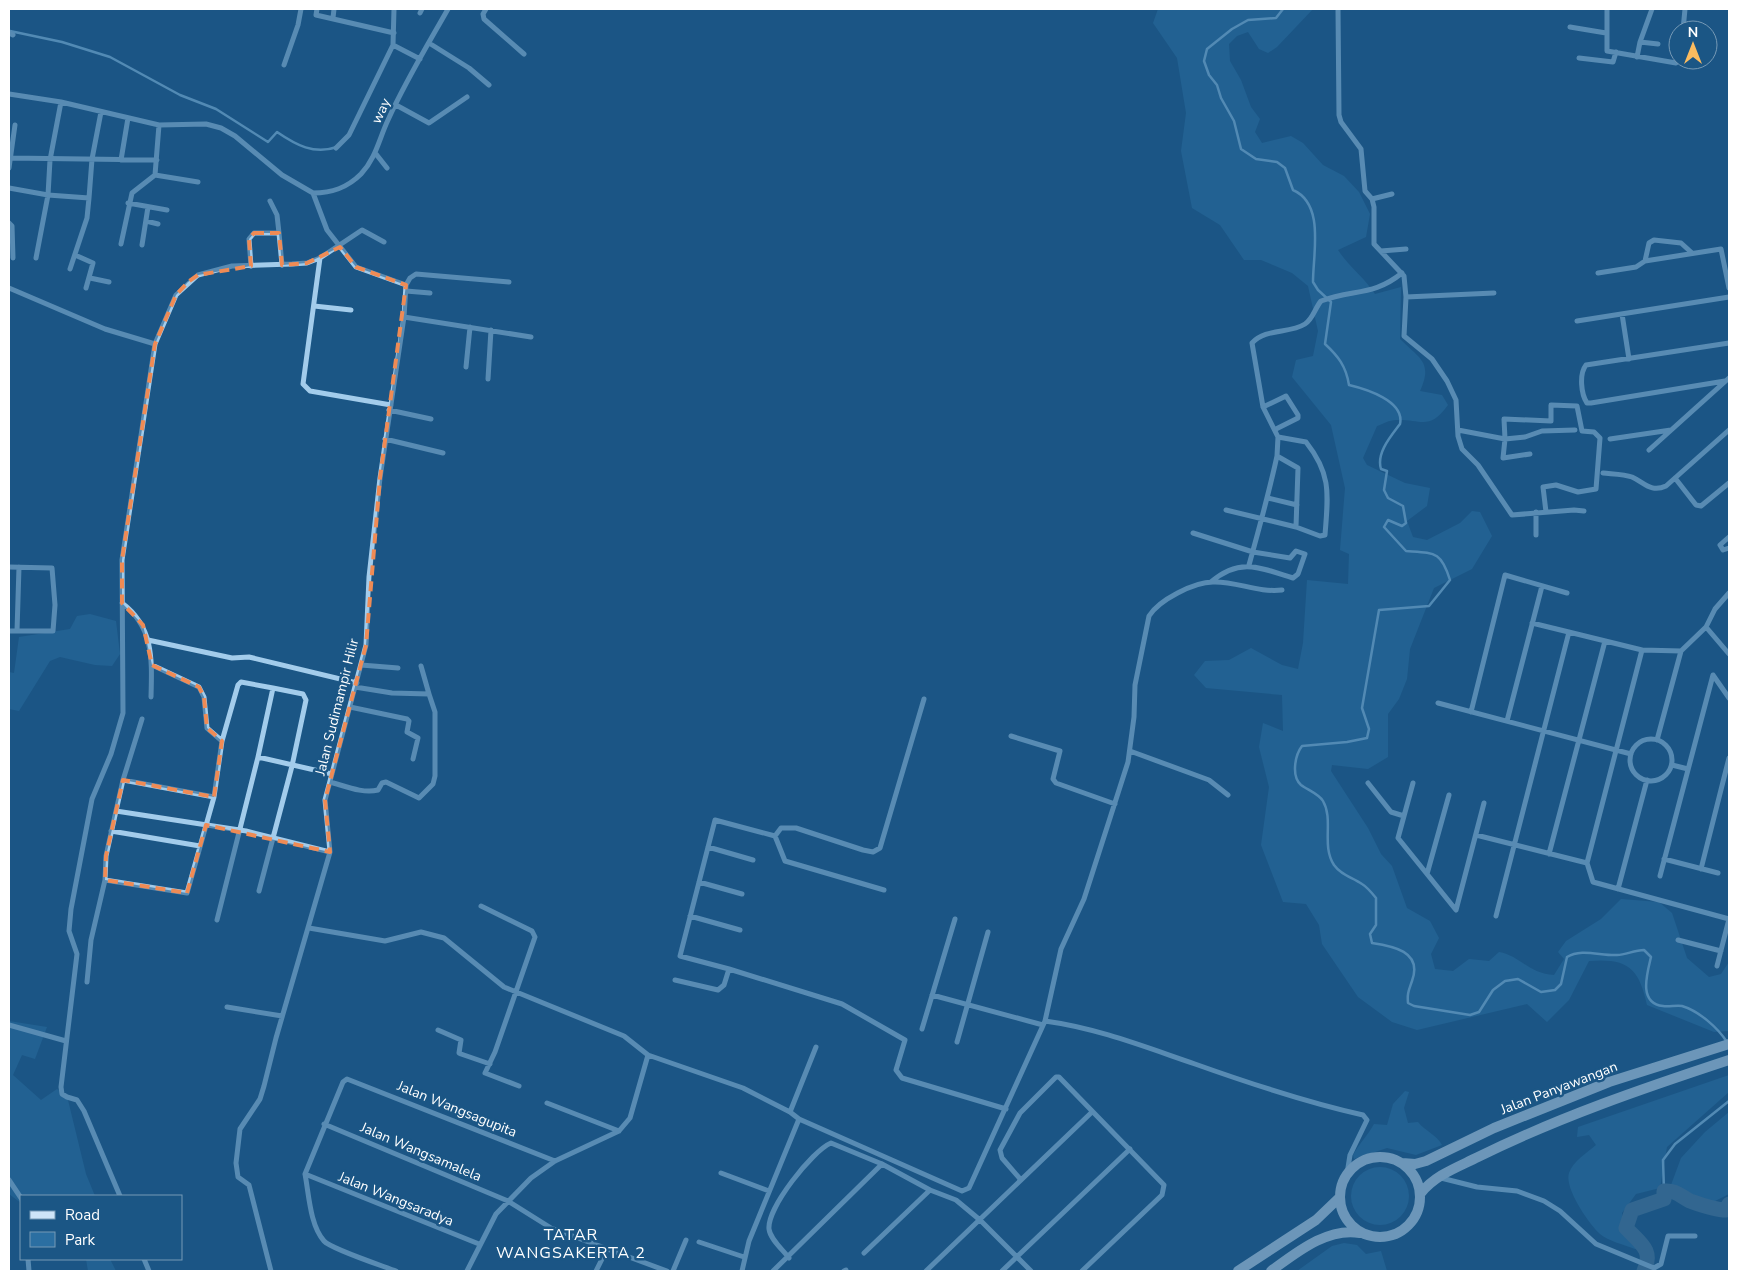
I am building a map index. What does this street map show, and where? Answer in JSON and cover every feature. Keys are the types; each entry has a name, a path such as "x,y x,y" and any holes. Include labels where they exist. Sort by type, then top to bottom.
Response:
{"main road":[{"name":"Jalan Panyawangan","path":"1402,1163 1415,1164 1426,1161 1540,1109 1609,1082 1729,1044"},
{"path":"1421,1193 1439,1177 1515,1139 1561,1120 1729,1060"},
{"path":"1271,1271 1333,1233 1350,1231 1379,1238 1398,1234 1408,1227 1416,1217 1421,1193 1411,1171 1402,1163 1391,1158 1372,1158 1356,1165 1347,1174 1342,1185 1340,1197 1345,1218 1361,1233"},
{"path":"1238,1271 1316,1220 1340,1197"}],"street":[{"path":"284,65 298,26 301,9"},
{"path":"317,9 316,15 394,33"},
{"path":"333,18 334,9"},
{"path":"336,148 349,135 393,45 394,9"},
{"name":"way","path":"313,193 328,193 346,186 361,174 376,154 388,120 448,9"},
{"path":"486,9 483,14 484,19 524,54"},
{"path":"1338,9 1339,114 1341,122 1361,149 1364,191 1372,199 1373,241 1402,273 1406,297 1404,336 1432,359 1448,381 1456,400 1458,430 1462,449 1478,465 1510,513 1515,516 1536,512 1574,510 1584,512"},
{"path":"1607,9 1607,50 1668,62"},
{"path":"1637,56 1652,9"},
{"path":"1570,27 1606,33"},
{"path":"1640,42 1658,44"},
{"path":"429,43 469,68 489,85"},
{"path":"393,45 420,59"},
{"path":"1579,58 1613,62 1616,52"},
{"path":"9,94 61,102 159,125 206,124 222,128 235,136 282,175 313,193 327,230 356,267 406,285 410,278 416,274 509,282"},
{"path":"396,105 430,123 467,97"},
{"path":"36,258 48,195 50,160 61,102"},
{"path":"70,268 87,218 92,159 101,112"},
{"path":"121,160 128,118"},
{"path":"9,168 11,144 16,125"},
{"path":"155,175 159,125"},
{"path":"376,154 387,168"},
{"path":"10,158 157,160"},
{"path":"121,244 128,203 136,188 155,175 198,182"},
{"path":"9,188 48,195 90,198"},
{"path":"1372,199 1392,194"},
{"path":"270,201 278,215 282,265"},
{"path":"128,203 167,210"},
{"path":"142,245 148,207"},
{"path":"146,221 158,224"},
{"path":"9,223 12,226 13,258"},
{"path":"120,1195 84,1111 77,1100 62,1094 66,1041 77,954 69,931 71,909 92,799 111,754 122,712 122,560 155,344 176,295 198,274 232,266 307,263 340,247 362,230 384,242"},
{"path":"250,266 250,236 254,233 279,233"},
{"path":"1645,261 1649,243 1654,240 1682,243 1692,253"},
{"path":"1381,251 1406,249"},
{"path":"1598,274 1636,267 1645,261 1722,250 1729,288"},
{"path":"75,255 93,263 86,288"},
{"path":"320,258 305,388 310,392 390,408 432,419"},
{"path":"1249,565 1268,498 1277,456 1278,437 1276,429 1263,407 1252,343 1266,335 1304,324 1312,317 1321,301 1343,293 1368,292 1384,286 1402,273"},
{"path":"90,278 109,282"},
{"name":"Jalan Sudimampir Hilir","path":"330,852 326,800 366,645 369,577 385,439 404,317 406,285"},
{"path":"9,288 105,329 155,344"},
{"path":"406,291 430,293"},
{"path":"1406,297 1494,293"},
{"path":"1577,321 1729,297"},
{"path":"314,306 351,310"},
{"path":"1622,314 1629,359"},
{"path":"404,317 531,337"},
{"path":"466,367 470,327"},
{"path":"488,379 492,330"},
{"path":"1727,379 1587,403 1583,395 1584,367 1729,343"},
{"path":"1649,450 1727,379"},
{"path":"1263,407 1286,396 1298,416 1298,418 1276,429"},
{"path":"1530,454 1503,458 1505,439 1504,418 1551,421 1551,406 1553,404 1578,407 1582,431 1594,432 1600,438 1596,489 1578,492 1556,485 1543,487 1546,512"},
{"path":"1610,439 1672,429"},
{"path":"1458,430 1505,439 1525,437 1542,431 1575,430"},
{"path":"1603,472 1631,477 1652,489 1658,490 1666,486 1729,430"},
{"path":"1226,510 1296,527 1320,536 1325,535 1327,485 1322,464 1306,442 1278,437"},
{"path":"385,439 443,453"},
{"path":"1277,456 1298,468 1296,527"},
{"path":"1675,478 1696,505 1701,506 1729,483"},
{"path":"1268,498 1297,506"},
{"path":"1536,512 1536,536"},
{"path":"308,928 385,941 421,932 444,938 504,987 624,1036 648,1055 720,1079 790,1112 799,1119 962,1191 969,1188 1044,1023 1061,949 1084,899 1115,804 1130,751 1135,685 1149,616 1159,604 1168,598 1211,582 1229,571 1249,565 1293,578 1298,574 1305,556 1304,553 1297,551 1290,558 1253,552 1193,532"},
{"path":"1729,537 1720,547 1723,550 1729,548"},
{"path":"9,567 49,568 54,571 55,628 50,631 9,631"},
{"path":"16,631 19,567"},
{"path":"1472,712 1505,575 1567,592"},
{"path":"1211,582 1258,590 1282,590"},
{"path":"1507,721 1542,586"},
{"path":"1658,740 1681,651 1706,628 1715,609 1729,593"},
{"path":"122,603 139,618 148,640 152,665 151,697"},
{"path":"1532,622 1642,650 1681,651"},
{"path":"1706,628 1729,654"},
{"path":"1496,916 1569,632"},
{"path":"148,640 232,658 249,657 392,693 429,694"},
{"path":"1549,854 1605,641"},
{"path":"1642,650 1587,863 1593,882 1729,919 1717,966"},
{"path":"152,665 199,688 204,697 207,728 222,741"},
{"path":"360,665 398,668"},
{"path":"330,782 355,789 374,791 378,790 382,783 386,782 419,798 433,784 436,776 435,712 421,666"},
{"path":"1660,876 1713,675 1729,698"},
{"path":"105,880 187,893 214,797 222,741 238,684 247,683 303,694 305,697 292,766 259,891"},
{"path":"217,920 238,830 258,757 273,688"},
{"path":"776,836 781,828 796,828 863,850 873,852 880,848 924,699"},
{"path":"1438,703 1631,754"},
{"path":"350,707 407,718 409,721 407,732 418,738 414,759"},
{"path":"87,982 91,940 105,880 106,856 123,780 142,719"},
{"path":"1011,736 1060,751 1053,778 1056,783 1115,804"},
{"path":"1646,739 1658,740 1666,745 1672,754 1672,765 1667,774 1658,780 1647,780 1637,775 1631,765 1631,754 1637,744 1646,739"},
{"path":"1130,751 1209,780 1228,795"},
{"path":"258,757 332,774"},
{"path":"1701,869 1729,758"},
{"path":"1672,765 1688,769"},
{"path":"123,780 214,797"},
{"path":"1618,888 1647,780"},
{"path":"1368,783 1391,812 1404,816"},
{"path":"1413,783 1398,838 1456,910 1484,803"},
{"path":"1427,874 1449,795"},
{"path":"116,811 272,836 330,852 260,1099 244,1120 240,1129 236,1163 238,1177 249,1185 271,1271"},
{"path":"776,836 715,820 680,956 729,969 853,1009 875,1025 905,1040 896,1070 902,1078 1006,1110"},
{"path":"112,831 200,846"},
{"path":"1476,835 1587,863"},
{"path":"776,836 785,861 884,890"},
{"path":"708,847 753,860"},
{"path":"1664,859 1718,873"},
{"path":"699,882 742,894"},
{"path":"481,906 534,933 535,937 486,1075 518,1086"},
{"path":"690,916 740,930"},
{"path":"922,1029 955,919"},
{"path":"957,1042 988,932"},
{"path":"1678,940 1721,951"},
{"path":"675,980 718,990 724,985 729,969"},
{"path":"932,995 1044,1023 1077,1026 1112,1035 1276,1093 1363,1115 1367,1120 1350,1155 1347,1174"},
{"path":"227,1007 282,1016"},
{"path":"9,1025 66,1041"},
{"path":"438,1030 461,1040 459,1053 490,1064"},
{"path":"790,1112 816,1047"},
{"path":"467,1271 479,1244 496,1214 531,1178 555,1161 619,1132 630,1118 648,1055"},
{"path":"1021,1180 1002,1158 1000,1150 1020,1113 1056,1077 1062,1079 1164,1185 1162,1195 1082,1271"},
{"name":"Jalan Wangsagupita","path":"324,1124 343,1082 350,1079 555,1161"},
{"path":"547,1103 619,1132"},
{"path":"926,1271 1092,1112"},
{"path":"742,1271 744,1257 799,1119"},
{"path":"324,1124 305,1174 315,1223 325,1243 396,1271"},
{"name":"Jalan Wangsamalela","path":"324,1124 508,1201 551,1228 667,1271"},
{"path":"789,1258 770,1233 769,1225 792,1180 831,1143 882,1164 930,1190 956,1200 980,1220 1031,1271"},
{"path":"1002,1271 1130,1149"},
{"path":"773,1271 789,1258 882,1164"},
{"path":"721,1173 769,1191"},
{"name":"Jalan Wangsaradya","path":"305,1174 479,1244"},
{"path":"1439,1177 1477,1187 1517,1191 1544,1201 1560,1211 1596,1244 1636,1263 1654,1268 1660,1264 1668,1236 1695,1236"},
{"path":"9,1180 20,1196"},
{"path":"864,1252 930,1190"},
{"path":"673,1271 686,1240"},
{"path":"700,1242 744,1257"},
{"path":"596,1271 607,1249"}],"highlighted area":[{"path":"254,233 279,233 282,265 307,263 340,247 356,267 406,285 380,478 366,645 325,800 330,852 206,825 187,893 105,880 106,856 123,780 214,797 222,741 207,728 204,697 199,687 152,665 143,625 122,603 122,560 155,344 176,295 188,282 198,275 251,266 249,239"}],"green space":[{"path":"1158,9 1313,9 1277,47 1268,53 1259,49 1248,32 1237,36 1229,44 1230,61 1241,80 1251,107 1260,119 1255,132 1262,143 1291,136 1303,143 1323,165 1344,176 1359,192 1370,214 1366,237 1338,250 1375,294 1401,287 1400,339 1419,357 1425,367 1424,381 1420,391 1442,395 1448,405 1436,418 1430,421 1393,420 1377,426 1363,458 1367,465 1405,483 1430,488 1427,506 1407,521 1413,537 1427,540 1460,523 1472,511 1480,512 1492,536 1472,569 1434,588 1410,649 1407,679 1399,699 1388,714 1388,757 1368,769 1332,765 1331,771 1368,828 1381,854 1392,866 1407,908 1430,921 1439,938 1431,954 1435,969 1453,971 1469,959 1489,961 1499,952 1513,957 1545,974 1554,975 1564,959 1558,952 1566,941 1601,919 1621,899 1659,902 1672,913 1687,958 1709,977 1721,974 1729,962 1729,1031 1714,1032 1647,1005 1644,992 1635,974 1630,968 1613,961 1589,961 1569,1000 1547,1022 1527,1004 1417,1030 1392,1022 1358,997 1322,944 1319,925 1306,904 1283,902 1261,845 1269,787 1259,747 1263,723 1283,731 1282,695 1206,688 1194,675 1205,661 1229,660 1251,648 1282,665 1298,669 1303,643 1307,580 1348,584 1349,554 1340,550 1345,488 1331,425 1292,377 1296,360 1313,356 1318,331 1308,286 1292,273 1261,260 1244,260 1220,225 1192,208 1181,151 1186,113 1177,58 1153,23"},
{"path":"90,614 116,621 120,654 112,666 95,665 60,657 50,661 19,711 9,709 9,672 14,673 19,637 70,629 77,616"},
{"path":"9,1021 47,1027 35,1059 22,1055 13,1075 41,1100 57,1089 67,1096 86,1174 95,1195 20,1195 20,1202 9,1194"},
{"path":"1729,1075 1729,1092 1667,1147 1660,1188 1636,1194 1622,1213 1626,1233 1639,1248 1635,1249 1617,1243 1600,1234 1579,1205 1568,1180 1569,1173 1574,1165 1596,1145 1589,1135 1577,1137 1578,1127"},
{"path":"1405,1091 1409,1092 1404,1108 1408,1123 1418,1122 1437,1138 1442,1145 1416,1155 1387,1148 1354,1159 1353,1155 1374,1124 1387,1125 1393,1104"},
{"path":"1729,1112 1729,1194 1701,1208 1671,1185 1681,1158 1705,1132"},
{"path":"1374,1167 1386,1167 1401,1175 1409,1190 1409,1202 1401,1217 1386,1225 1374,1225 1359,1217 1351,1202 1351,1190 1359,1175"},
{"path":"1344,1243 1357,1245 1366,1254 1381,1251 1387,1271 1297,1271 1332,1246"},
{"path":"86,1260 110,1260 116,1271 88,1271"}],"waterway":[{"path":"1283,9 1276,18 1248,20 1232,29 1207,49 1204,61 1209,75 1217,85 1221,98 1234,121 1241,149 1256,159 1277,162 1285,168 1293,190 1303,197 1310,206 1315,230 1313,282 1318,290 1331,302 1325,344 1341,362 1349,385 1383,397 1397,409 1400,416 1400,424 1385,445 1380,463 1381,469 1387,471 1384,490 1388,498 1403,506 1406,523 1402,526 1388,520 1384,527 1406,551 1436,555 1447,571 1450,580 1429,606 1379,610 1362,708 1369,729 1367,738 1347,742 1302,746 1297,755 1295,771 1298,781 1301,785 1319,796 1326,808 1330,857 1340,872 1364,885 1376,898 1376,925 1370,934 1372,943 1396,948 1404,952 1413,963 1414,971 1408,992 1408,1003 1414,1006 1470,1015 1479,1012 1493,990 1505,981 1518,979 1541,992 1555,990 1561,984 1567,957 1573,954 1617,955 1644,950 1651,957 1646,979 1647,994 1650,999 1655,1004 1663,1006 1682,1006 1688,1008 1719,1031 1727,1042"},
{"path":"10,31 62,42 110,57 180,95 216,109 268,142 277,132 298,145 313,149 321,150 337,147"},
{"path":"1664,1191 1663,1160 1675,1144 1729,1101"},
{"path":"1644,1271 1647,1264 1644,1247 1626,1228 1632,1210 1664,1199 1664,1191 1675,1192 1690,1201 1717,1209 1726,1210 1729,1204"}],"district":[{"name":"TATAR WANGSAKERTA 2","path":"571,1244"}]}
